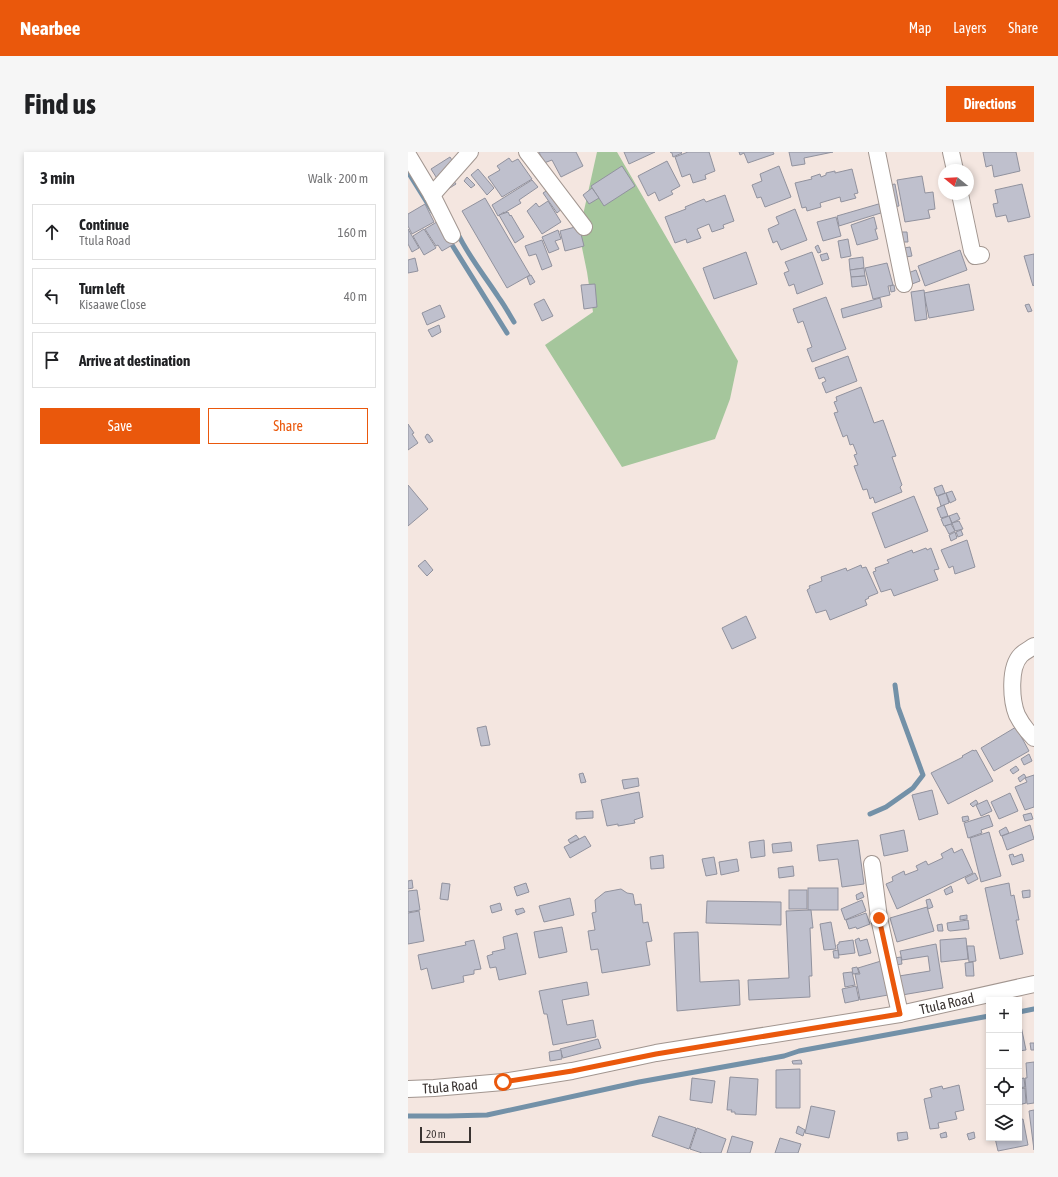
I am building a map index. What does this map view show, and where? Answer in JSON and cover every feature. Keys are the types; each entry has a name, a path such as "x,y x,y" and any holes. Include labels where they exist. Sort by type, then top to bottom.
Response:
{"street":[{"path":"432,195 470,152"},
{"path":"528,152 584,227"},
{"path":"877,152 904,284"},
{"path":"951,152 954,164"},
{"path":"408,155 432,195 452,235"},
{"path":"961,200 972,251 975,256 981,255"},
{"path":"1034,646 1020,656 1013,671 1012,692 1017,715 1029,734 1034,738"},
{"path":"872,864 879,918 900,1014"},
{"name":"Ttula Road","path":"408,1089 503,1082 572,1071 656,1054 900,1014 1034,984"}],"green space":[{"path":"597,152 617,152 738,361 730,399 715,439 622,467 545,345 593,312 579,233"}],"building":[{"path":"539,152 576,152 583,166 561,177 552,160 544,163"},
{"path":"624,152 655,152 629,164"},
{"path":"670,152 682,153 673,157 672,153"},
{"path":"688,152 709,152 715,171 705,175 706,179 693,183 690,174 682,177 675,157"},
{"path":"739,152 773,152 774,154 748,163 744,153 740,155"},
{"path":"789,152 833,152 804,158 805,164 792,166"},
{"path":"983,152 1016,152 1020,171 994,177 992,165 986,167"},
{"path":"450,157 459,171 451,177 456,184 445,191 431,169"},
{"path":"509,158 512,162 518,159 532,179 502,197 488,177 500,170 497,166"},
{"path":"667,161 680,186 671,191 673,194 659,201 655,192 648,196 638,176"},
{"path":"622,166 635,186 604,206 591,186"},
{"path":"779,166 791,197 765,207 761,197 757,198 752,185 762,181 760,174"},
{"path":"478,169 494,188 487,195 471,175"},
{"path":"852,169 858,193 854,194 856,198 841,202 840,197 820,203 821,207 807,211 806,207 802,208 795,183 812,179 811,177 820,174 821,177 826,175 826,173 835,171 835,173"},
{"path":"922,176 925,193 933,192 935,209 928,210 930,218 905,222 897,180"},
{"path":"467,177 475,185 471,188 464,181"},
{"path":"532,180 538,187 519,200 521,203 498,216 492,205"},
{"path":"895,184 899,206 893,207 889,185"},
{"path":"1022,184 1030,217 1008,222 1006,215 996,217 993,204 998,203 995,190"},
{"path":"551,188 564,207 557,213 543,193"},
{"path":"592,188 599,198 589,204 583,195"},
{"path":"725,195 734,221 723,225 724,228 712,232 709,224 697,229 701,238 687,243 686,239 675,243 665,217 686,209 685,207 704,199 706,202"},
{"path":"485,198 530,275 507,288 462,211"},
{"path":"548,201 561,222 542,234 527,211 536,203 539,207"},
{"path":"882,203 884,212 839,226 837,216"},
{"path":"425,204 434,222 412,234 408,226 408,214"},
{"path":"795,209 807,240 781,250 777,241 773,243 768,229 779,224 776,217"},
{"path":"508,212 524,237 515,243 499,215"},
{"path":"836,217 841,236 823,241 817,222"},
{"path":"874,217 878,239 857,245 851,225"},
{"path":"440,220 454,244 442,251 438,245 436,246 425,229"},
{"path":"579,226 584,246 565,251 560,231"},
{"path":"408,229 419,248 412,252 408,244"},
{"path":"424,229 436,248 424,255 413,236"},
{"path":"558,230 561,239 555,241 559,249 549,253 542,237"},
{"path":"900,232 907,232 908,242 901,242"},
{"path":"848,239 851,256 841,258 838,241"},
{"path":"542,240 552,266 542,270 536,254 529,256 525,246"},
{"path":"818,245 821,252 818,253 815,247"},
{"path":"910,247 912,256 906,257 904,248"},
{"path":"960,250 967,270 925,286 918,266"},
{"path":"746,252 757,284 714,299 703,268"},
{"path":"812,252 823,284 797,294 794,284 789,286 784,273 789,271 785,262"},
{"path":"827,253 829,259 822,261 820,255"},
{"path":"1034,254 1034,285 1033,286 1024,256"},
{"path":"863,257 864,268 850,270 849,259"},
{"path":"415,258 418,271 408,273 408,260"},
{"path":"887,263 893,285 888,286 890,295 873,299 865,268"},
{"path":"864,268 865,276 851,277 850,270"},
{"path":"916,270 920,281 912,284 908,273"},
{"path":"531,275 535,282 530,285 527,277"},
{"path":"865,276 867,285 852,287 851,277"},
{"path":"595,284 597,307 584,309 581,285"},
{"path":"969,284 974,310 929,318 924,293"},
{"path":"894,285 895,291 891,292 890,286"},
{"path":"924,290 927,319 915,321 911,292"},
{"path":"826,297 846,349 812,362 807,349 812,347 803,321 798,323 793,309"},
{"path":"880,298 882,307 843,318 841,309"},
{"path":"544,299 553,316 542,321 534,304"},
{"path":"1029,304 1032,311 1028,312 1025,305"},
{"path":"440,305 445,317 427,325 422,313"},
{"path":"439,325 441,332 432,337 428,330"},
{"path":"848,356 857,381 826,393 822,383 826,381 824,377 819,379 815,368"},
{"path":"861,387 874,423 883,420 896,456 892,457 902,485 900,487 902,492 875,503 873,497 870,499 867,489 863,490 854,466 858,465 854,455 857,454 853,444 850,445 847,435 843,437 834,413 838,412 834,402 837,401 836,397"},
{"path":"408,424 418,443 408,450"},
{"path":"427,434 433,441 429,443 425,437"},
{"path":"408,485 428,509 408,526"},
{"path":"942,485 945,493 937,496 934,488"},
{"path":"952,491 956,500 950,503 946,493"},
{"path":"946,493 949,503 941,506 938,496"},
{"path":"914,496 928,531 885,548 872,513"},
{"path":"944,505 948,516 941,518 937,508"},
{"path":"957,513 960,519 952,523 949,516"},
{"path":"949,516 952,524 944,526 941,519"},
{"path":"959,521 963,529 955,531 952,523"},
{"path":"951,524 955,531 949,534 945,526"},
{"path":"961,530 963,535 958,537 956,532"},
{"path":"955,532 957,538 951,541 949,535"},
{"path":"967,540 975,567 955,574 953,566 949,568 941,550"},
{"path":"926,548 927,550 931,548 939,569 934,570 938,580 894,596 891,589 881,592 873,572 876,571 875,568 889,563 887,560 912,550 913,553"},
{"path":"425,560 433,570 427,576 418,566"},
{"path":"861,565 862,568 866,567 878,593 868,597 869,598 865,600 867,605 830,620 826,610 816,613 807,590 810,588 809,586 822,581 821,577 846,568 847,571"},
{"path":"746,616 756,638 732,649 722,628"},
{"path":"486,726 490,745 481,746 477,728"},
{"path":"1016,727 1029,751 994,771 981,748"},
{"path":"976,750 993,781 948,804 931,773 963,757 962,756"},
{"path":"1029,754 1032,761 1024,765 1021,759"},
{"path":"1016,766 1019,770 1013,774 1010,770"},
{"path":"583,773 586,782 581,783 579,774"},
{"path":"1024,774 1026,777 1020,782 1018,778"},
{"path":"1034,775 1034,807 1025,810 1015,787 1027,782 1025,778"},
{"path":"638,778 639,786 624,789 622,780"},
{"path":"932,790 938,814 919,820 912,795"},
{"path":"639,792 643,817 634,820 635,823 607,826 601,800"},
{"path":"1010,793 1018,811 999,819 991,802"},
{"path":"976,800 978,803 973,807 970,804"},
{"path":"987,800 992,811 981,816 976,805"},
{"path":"593,811 593,818 576,819 576,812"},
{"path":"1031,813 1033,819 1025,821 1023,815"},
{"path":"989,815 993,826 981,830 982,833 968,838 964,823"},
{"path":"968,816 969,820 963,822 962,817"},
{"path":"1030,825 1034,839 1007,850 1002,836"},
{"path":"1006,827 1009,833 1001,836 999,831"},
{"path":"904,830 908,851 884,856 880,835"},
{"path":"989,832 1001,876 981,882 970,838"},
{"path":"576,835 579,839 570,843 568,840"},
{"path":"585,836 591,846 570,858 564,847"},
{"path":"764,840 765,856 751,858 749,842"},
{"path":"858,840 864,884 842,887 838,859 819,861 817,845"},
{"path":"791,842 792,851 773,853 772,844"},
{"path":"952,848 954,853 962,849 973,873 897,909 886,884 893,881 892,877 904,871 905,875 918,870 916,866 926,861 928,865 943,858 941,854"},
{"path":"1013,854 1014,857 1022,854 1024,861 1012,865 1009,855"},
{"path":"663,855 664,868 651,869 650,857"},
{"path":"714,857 717,874 706,876 702,859"},
{"path":"737,859 739,871 721,875 719,862"},
{"path":"793,866 794,876 779,878 778,868"},
{"path":"975,873 978,879 968,884 965,878"},
{"path":"412,880 413,888 408,889 408,881"},
{"path":"442,883 450,884 448,900 440,899"},
{"path":"526,883 529,892 517,896 514,887"},
{"path":"1009,883 1011,896 1014,895 1019,920 1016,920 1023,954 1000,959 985,888"},
{"path":"951,886 953,892 946,895 944,890"},
{"path":"808,888 838,888 838,910 808,910"},
{"path":"621,889 627,893 633,894 635,905 641,904 643,923 648,922 652,941 646,942 650,965 602,973 598,949 591,950 588,931 595,930 592,913 596,912 595,900 605,892"},
{"path":"417,890 420,910 408,912 408,891"},
{"path":"789,890 807,890 807,909 789,909"},
{"path":"1030,890 1030,897 1023,898 1022,891"},
{"path":"862,892 864,897 857,900 856,895"},
{"path":"570,898 574,915 544,922 539,906"},
{"path":"930,899 933,907 928,909 926,900"},
{"path":"862,900 866,911 845,920 841,909"},
{"path":"707,901 781,902 781,925 706,923"},
{"path":"500,903 502,910 492,913 490,906"},
{"path":"927,907 934,931 897,942 890,918"},
{"path":"523,908 525,912 517,915 515,910"},
{"path":"811,910 813,928 810,928 812,976 809,976 810,997 749,1000 748,980 789,978 786,911"},
{"path":"419,911 424,941 408,944 408,913"},
{"path":"866,913 870,924 857,929 856,927 849,929 846,920"},
{"path":"967,915 967,919 960,920 960,916"},
{"path":"968,920 969,929 948,930 947,923"},
{"path":"831,922 836,949 824,950 820,924"},
{"path":"942,924 943,931 938,931 937,925"},
{"path":"562,927 567,952 539,958 534,932"},
{"path":"698,932 700,982 739,980 740,1005 677,1011 674,933"},
{"path":"517,933 526,974 499,980 496,967 490,968 487,956 493,954 492,952 505,949 503,937"},
{"path":"859,938 860,941 867,939 871,953 859,956 855,940"},
{"path":"966,938 968,959 941,962 940,940"},
{"path":"474,940 481,969 474,970 474,974 463,976 464,982 432,989 427,968 421,970 418,955 466,945 465,942"},
{"path":"853,940 855,953 839,955 837,945 839,942"},
{"path":"936,944 943,988 902,995 899,976 930,971 928,956 902,960 900,951"},
{"path":"967,946 974,946 976,961 969,962"},
{"path":"838,950 839,958 834,958 833,951"},
{"path":"901,957 902,964 895,965 894,958"},
{"path":"881,961 888,995 860,1000 855,974 860,974 858,968"},
{"path":"973,962 974,976 966,976 965,963"},
{"path":"857,967 859,973 853,974 852,968"},
{"path":"852,972 855,985 845,987 843,973"},
{"path":"587,982 589,995 562,1000 567,1025 593,1020 596,1037 553,1045 547,1014 544,1014 539,991"},
{"path":"856,986 859,1000 845,1003 842,989"},
{"path":"1022,1031 1026,1050 1022,1051"},
{"path":"598,1039 601,1048 563,1058 560,1049"},
{"path":"1030,1043 1034,1043 1034,1050 1031,1050"},
{"path":"561,1050 562,1059 550,1061 549,1052"},
{"path":"801,1060 802,1064 793,1064 792,1061"},
{"path":"1034,1062 1034,1103 1027,1104 1025,1078 1027,1078 1026,1063"},
{"path":"800,1069 800,1108 776,1108 776,1070"},
{"path":"730,1077 758,1079 756,1115 735,1114 735,1112 731,1112 732,1110 727,1110"},
{"path":"692,1078 715,1081 712,1103 690,1100"},
{"path":"1022,1078 1024,1078 1025,1087 1022,1088"},
{"path":"959,1085 964,1110 955,1112 957,1119 938,1123 939,1128 930,1129 924,1099 932,1097 930,1089 942,1086 943,1089"},
{"path":"1022,1088 1025,1088 1026,1103 1022,1104"},
{"path":"811,1106 835,1111 829,1138 805,1133"},
{"path":"1034,1110 1034,1150 1029,1111"},
{"path":"659,1116 696,1128 689,1149 652,1136"},
{"path":"1022,1119 1028,1145 998,1151 996,1141 1022,1141"},
{"path":"798,1126 805,1130 803,1136 796,1133"},
{"path":"697,1128 726,1139 721,1153 702,1153 690,1149"},
{"path":"907,1132 908,1139 898,1141 897,1133"},
{"path":"946,1132 947,1137 941,1138 940,1134"},
{"path":"974,1132 975,1138 969,1140 967,1134"},
{"path":"732,1136 753,1142 750,1153 727,1153"},
{"path":"780,1138 801,1144 798,1153 775,1153"}],"waterway":[{"path":"408,172 433,212"},
{"path":"457,232 471,258 514,322"},
{"path":"449,240 507,333"},
{"path":"870,814 886,807 913,788 923,775 898,707 895,685"},
{"path":"1022,1011 1034,1009"},
{"path":"408,1116 487,1115 639,1082 784,1056 799,1051 986,1017"}],"route":[{"path":"503,1082 572,1071 656,1054 900,1014 879,918"}]}
